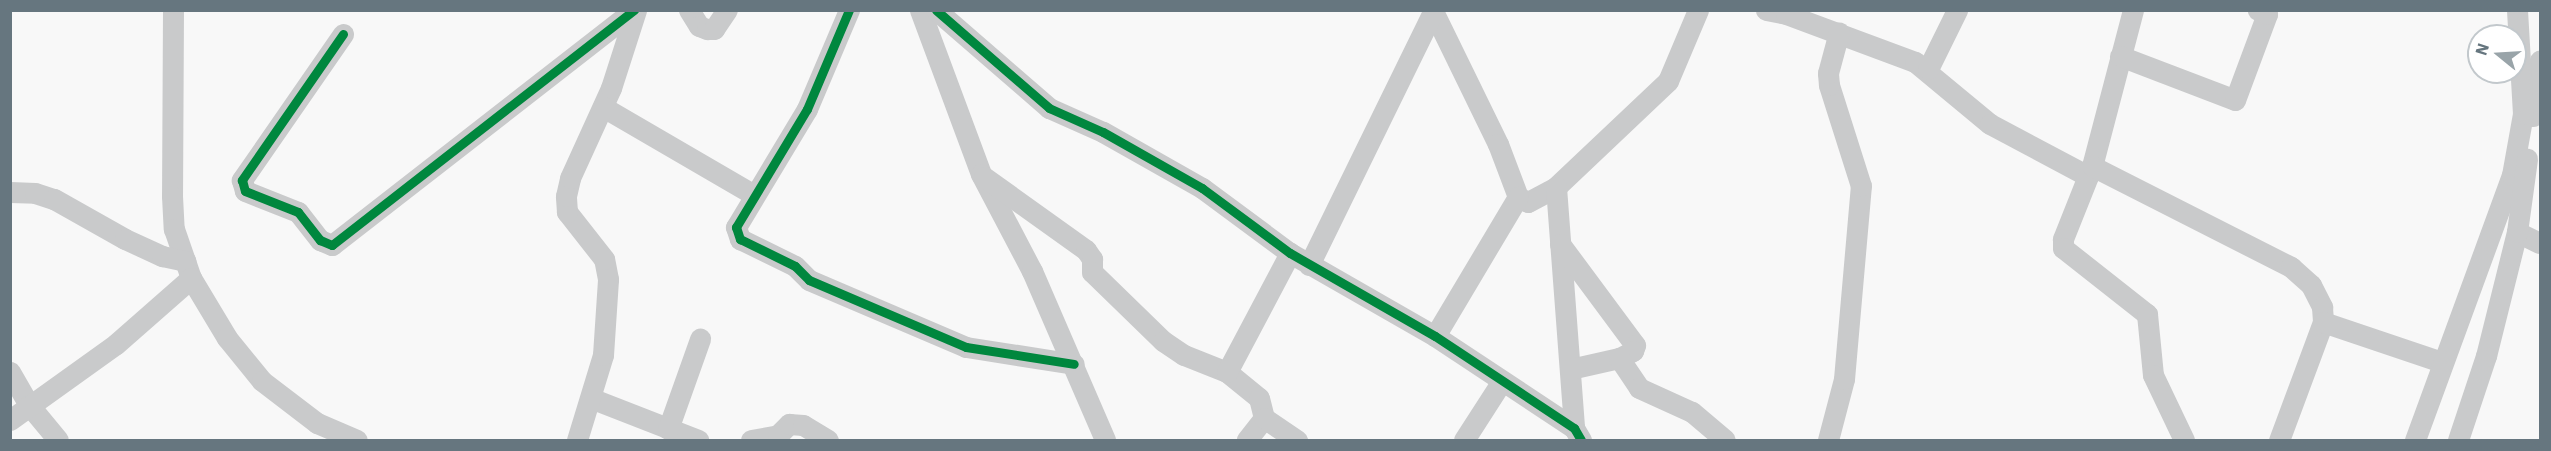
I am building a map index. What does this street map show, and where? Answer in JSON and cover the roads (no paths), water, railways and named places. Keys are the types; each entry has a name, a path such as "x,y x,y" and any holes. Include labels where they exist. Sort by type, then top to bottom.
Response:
{"street":[{"path":"173,10 172,196 174,230 188,269 227,338 262,381 317,423 357,441"},
{"path":"343,34 242,180 245,190 298,212 320,240 332,245 635,10"},
{"path":"577,441 593,399 603,355 608,279 604,259 567,212 566,196 570,178 603,107 635,10"},
{"path":"689,10 699,26 707,29 714,28 727,10"},
{"path":"849,10 807,109 736,227 740,239 795,266 809,280 966,347 1074,364"},
{"path":"920,10 981,174 1032,271 1074,364 1105,441"},
{"path":"936,10 1049,108 1103,132 1202,188 1290,253 1435,336 1577,434"},
{"path":"1434,12 1498,144 1518,197 1528,202 1556,188 1668,81 1698,10"},
{"path":"1766,10 1839,32 1928,69 1990,124 2291,267 2311,285 2322,307 2323,322 2279,441"},
{"path":"1928,69 1957,10"},
{"path":"2133,10 2090,171 2063,239 2063,248 2147,314 2154,375 2184,441"},
{"path":"2120,56 2235,100 2266,14 2258,10"},
{"path":"2415,441 2512,175 2523,114 2517,10"},
{"path":"1309,265 1434,12"},
{"path":"1828,441 1844,380 1862,186 1829,85 1828,73 1839,32"},
{"path":"2458,441 2486,357 2517,232 2541,60"},
{"path":"603,107 754,195"},
{"path":"981,174 1086,250 1092,259 1092,272 1163,341 1184,355 1227,372 1259,398 1264,418 1297,441"},
{"path":"1556,188 1569,369 1577,434"},
{"path":"10,192 35,193 54,199 125,239 188,269"},
{"path":"1435,336 1518,197"},
{"path":"2517,232 2541,243"},
{"path":"1560,244 1632,337 1633,351 1619,358 1569,369"},
{"path":"1227,372 1290,253"},
{"path":"10,420 117,344 188,269"},
{"path":"2323,322 2442,362"},
{"path":"668,429 700,339"},
{"path":"1619,358 1639,388 1692,412 1725,441"},
{"path":"10,372 30,405 58,441"},
{"path":"1464,441 1502,381"},
{"path":"593,399 698,441"},
{"path":"1247,441 1264,418"},
{"path":"751,441 778,435 789,424 803,425 828,441"}]}
